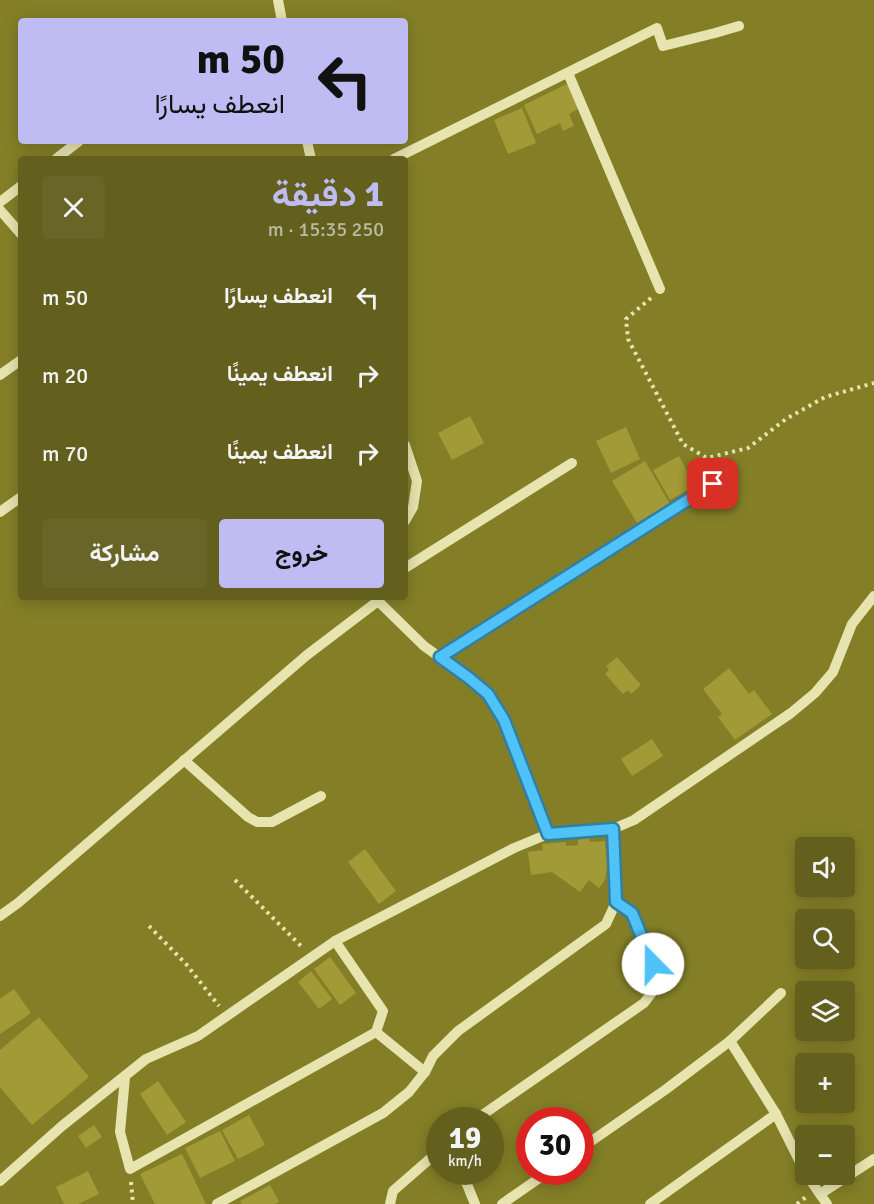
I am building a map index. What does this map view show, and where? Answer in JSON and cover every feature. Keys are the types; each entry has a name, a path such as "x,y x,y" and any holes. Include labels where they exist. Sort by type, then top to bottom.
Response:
{"street":[{"path":"278,0 281,18"},
{"path":"400,156 657,28 663,45 739,26"},
{"path":"568,73 660,289"},
{"path":"60,156 75,144"},
{"path":"0,202 18,188"},
{"path":"0,210 18,231"},
{"path":"0,375 18,362"},
{"path":"408,454 417,481 413,507 408,516"},
{"path":"408,566 572,463"},
{"path":"440,657 732,472"},
{"path":"0,512 18,499"},
{"path":"0,1181 62,1126 146,1059 198,1036 335,941 514,848 548,834 613,829 634,820 791,713 815,693 833,672 852,624 874,596"},
{"path":"0,916 307,655 377,600"},
{"path":"379,600 424,646 488,694 504,720 548,834"},
{"path":"184,760 248,817 257,822 272,822 321,796"},
{"path":"217,1204 382,1113 409,1092 425,1072 433,1056 458,1031 606,924 616,902 613,829"},
{"path":"494,1107 644,1003 660,982 632,913 616,902"},
{"path":"124,1077 120,1132 130,1170 376,1032 382,1011 335,941"},
{"path":"594,1139 730,1041 781,993"},
{"path":"376,1032 425,1072"},
{"path":"730,1041 776,1114 795,1152"},
{"path":"650,1204 776,1114"},
{"path":"820,1194 874,1159"},
{"path":"390,1204 393,1191 426,1162"},
{"path":"467,1185 475,1204"},
{"path":"502,1204 529,1185"},
{"path":"814,1185 827,1204"}],"path":[{"path":"660,289 626,319 628,339 683,444 707,458 748,448 786,418 825,397 874,383"},
{"path":"235,880 312,957"},
{"path":"149,926 186,964 227,1016"},
{"path":"130,1170 133,1204"}],"building":[{"path":"569,83 580,108 569,114 574,126 563,131 560,123 537,134 524,105"},
{"path":"522,108 536,143 508,154 494,120"},
{"path":"470,416 484,443 452,460 438,433"},
{"path":"626,427 640,459 611,473 596,441"},
{"path":"679,456 695,486 670,500 653,470"},
{"path":"645,461 670,504 637,523 612,481"},
{"path":"617,657 641,685 631,694 628,690 623,694 605,674 609,670 606,666"},
{"path":"729,668 749,694 754,690 772,714 735,740 718,717 722,714 703,689"},
{"path":"652,739 663,756 632,776 621,759"},
{"path":"589,838 590,842 605,841 607,867 605,880 599,888 589,880 580,892 552,872 531,875 528,852 543,850 542,844 566,842 566,846 578,845 578,840"},
{"path":"365,849 396,891 379,904 348,862"},
{"path":"330,957 356,993 340,1005 314,969"},
{"path":"311,971 332,999 319,1009 298,982"},
{"path":"14,989 31,1013 0,1034 0,999"},
{"path":"39,1017 89,1077 32,1125 0,1087 0,1050"},
{"path":"158,1081 186,1122 167,1135 140,1094"},
{"path":"249,1115 265,1145 238,1159 222,1130"},
{"path":"94,1125 102,1137 86,1148 78,1136"},
{"path":"220,1131 235,1161 200,1178 185,1148"},
{"path":"182,1154 206,1204 155,1204 140,1174"},
{"path":"88,1171 99,1194 78,1204 64,1204 56,1187"},
{"path":"270,1185 279,1202 242,1204 240,1201"}],"route":[{"path":"653,964 632,913 616,902 613,829 548,834 504,720 488,694 440,657 713,484"}]}
